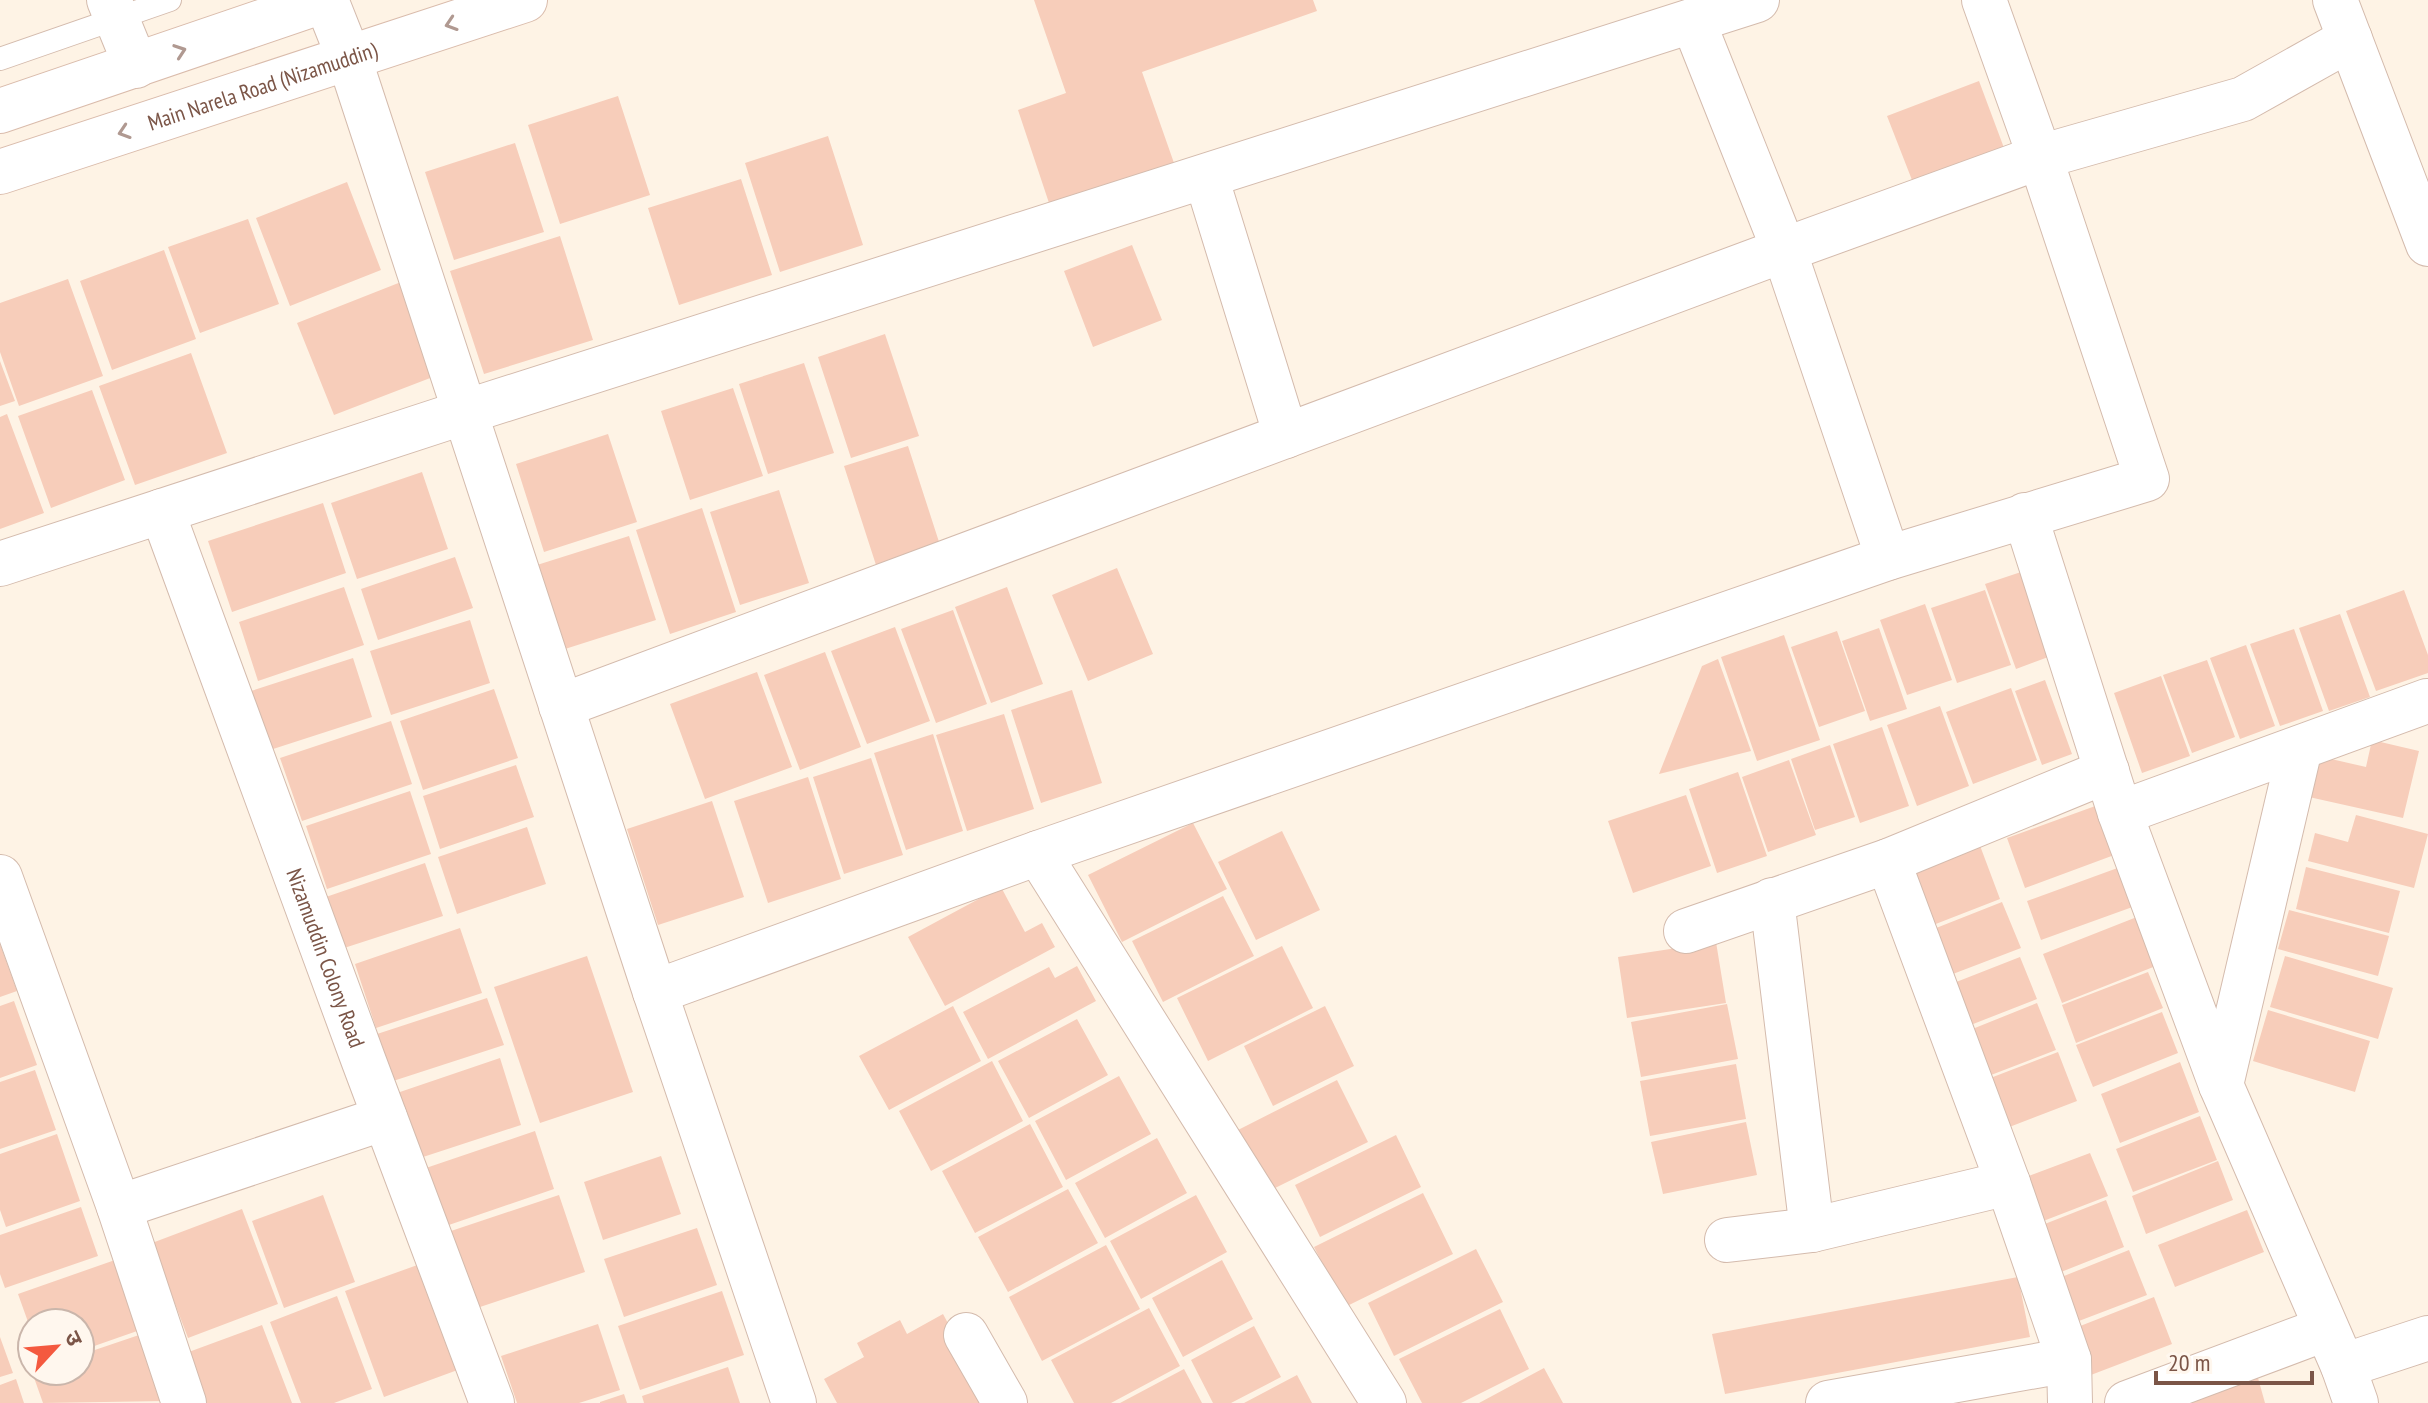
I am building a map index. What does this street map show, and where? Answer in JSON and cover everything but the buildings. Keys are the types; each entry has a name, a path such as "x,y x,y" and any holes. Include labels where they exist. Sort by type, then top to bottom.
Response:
{"street":[{"path":"0,111 326,0 349,58 655,992 794,1403"},
{"name":"Main Narela Road (Nizamuddin)","path":"0,172 525,0"},
{"path":"0,564 465,412 1757,0"},
{"path":"655,992 1038,853 1888,558 2147,479 2040,157 1984,0"},
{"path":"112,9 136,66"},
{"path":"561,706 2040,157 2243,99 2343,19 2428,244"},
{"path":"1693,21 1784,250 1888,558"},
{"path":"1206,177 1286,436"},
{"name":"Nizamuddin Colony Road","path":"162,511 385,1118 485,1401"},
{"path":"2025,515 2120,813 2221,1085 2341,1366"},
{"path":"2120,813 2427,701"},
{"path":"2221,1085 2300,748"},
{"path":"1686,931 1888,861 2107,771"},
{"path":"1038,853 1384,1403"},
{"path":"1888,861 2008,1183 2069,1360 2070,1403"},
{"path":"0,878 119,1207 184,1403"},
{"path":"1772,900 1812,1230"},
{"path":"119,1207 385,1118"},
{"path":"1727,1240 1812,1230 2008,1183"},
{"path":"966,1335 1005,1403"},
{"path":"2127,1403 2341,1366 2428,1338"},
{"path":"1828,1403 2069,1360"}],"lane":[{"path":"0,59 112,9 170,0"}]}
